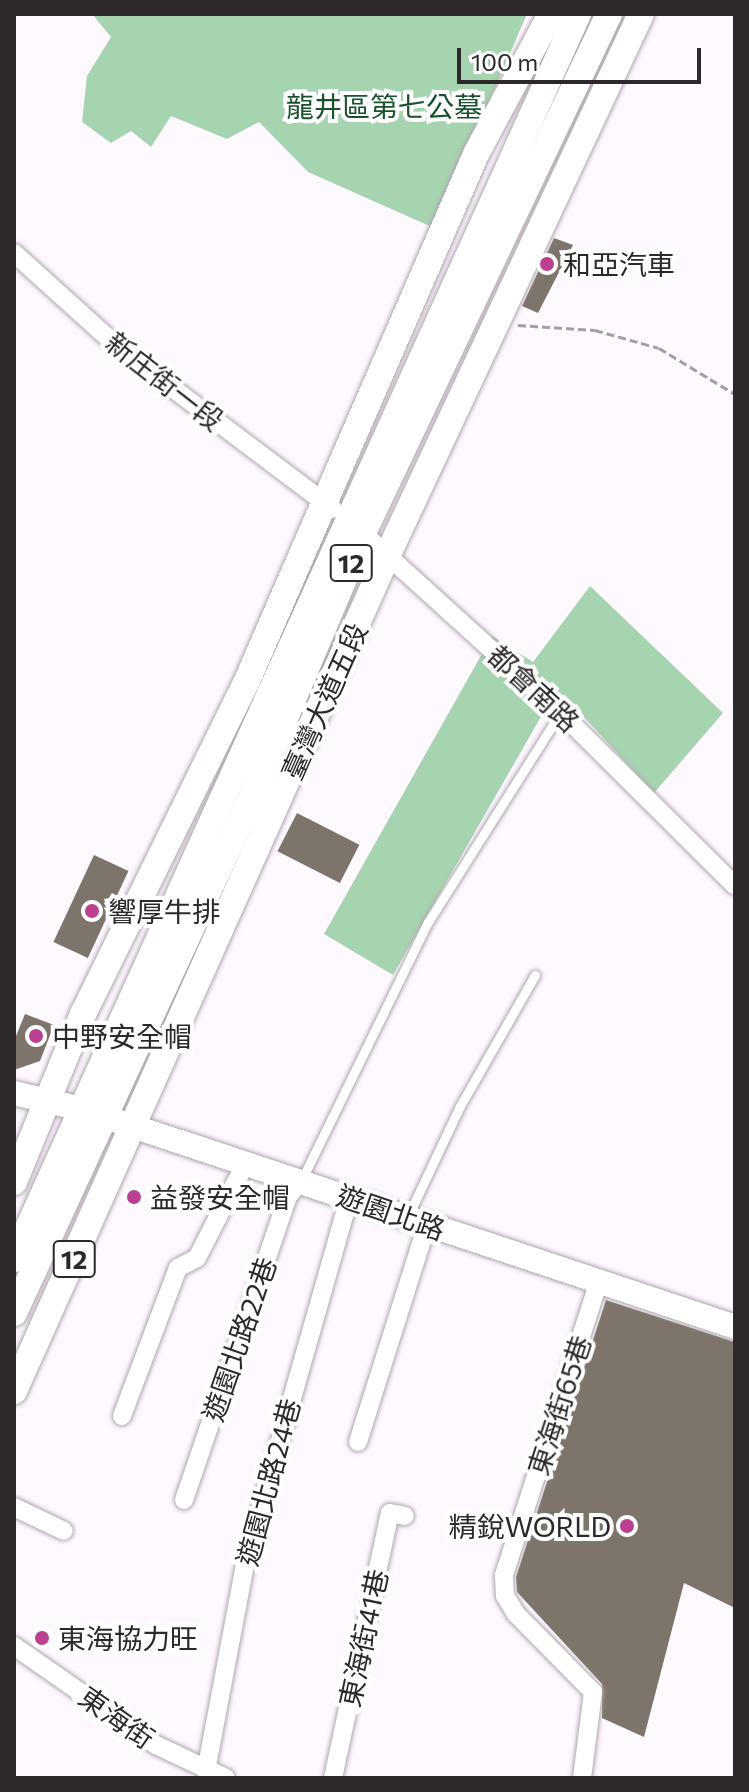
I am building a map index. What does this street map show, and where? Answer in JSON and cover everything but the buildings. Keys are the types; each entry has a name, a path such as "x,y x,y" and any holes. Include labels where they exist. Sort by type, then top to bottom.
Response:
{"main road":[{"name":"臺灣大道五段","path":"354,525 609,14"},
{"name":"臺灣大道五段","path":"14,1391 389,552 641,14"},
{"name":"臺灣大道五段","path":"14,1259 93,1113 289,712 354,525 567,18"},
{"name":"臺灣大道五段","path":"14,1182 83,1014 246,683 476,154 567,18"},
{"name":"臺灣大道五段","path":"14,1313 93,1113"}],"street":[{"name":"新庄街一段","path":"14,253 118,347 323,501"},
{"name":"都會南路","path":"323,501 389,552 561,713 735,886"},
{"name":"遊園北路","path":"14,1093 46,1104 93,1113 735,1327"},
{"path":"122,1416 178,1268 197,1258 245,1164"},
{"name":"遊園北路22巷","path":"184,1500 288,1196 301,1181"},
{"name":"遊園北路24巷","path":"206,1771 246,1560 349,1198"},
{"path":"358,1442 417,1221"},
{"name":"東海街65巷","path":"582,1778 593,1692 516,1614 504,1575 599,1281"},
{"path":"14,1507 64,1531"},
{"name":"東海街41巷","path":"333,1778 390,1513 405,1516"},
{"name":"東海街","path":"14,1646 156,1745 226,1778"}],"lane":[{"path":"301,1181 428,922 561,713"},
{"path":"417,1221 460,1106 535,975"}],"path":[{"path":"494,324 595,330 659,348 735,394"}],"green space":[{"name":"龍井區第七公墓","path":"92,14 527,14 434,228 308,172 259,122 227,139 171,116 151,147 131,131 111,143 82,122 87,76 111,37"},
{"path":"590,586 723,713 654,793 571,703 542,715 393,975 324,934 492,636 533,662"}],"place":[{"name":"和亞汽車","path":"547,264"},
{"name":"響厚牛排","path":"92,911"},
{"name":"中野安全帽","path":"36,1036"},
{"name":"益發安全帽","path":"134,1197"},
{"name":"精銳WORLD","path":"627,1526"},
{"name":"東海協力旺","path":"42,1638"}]}
